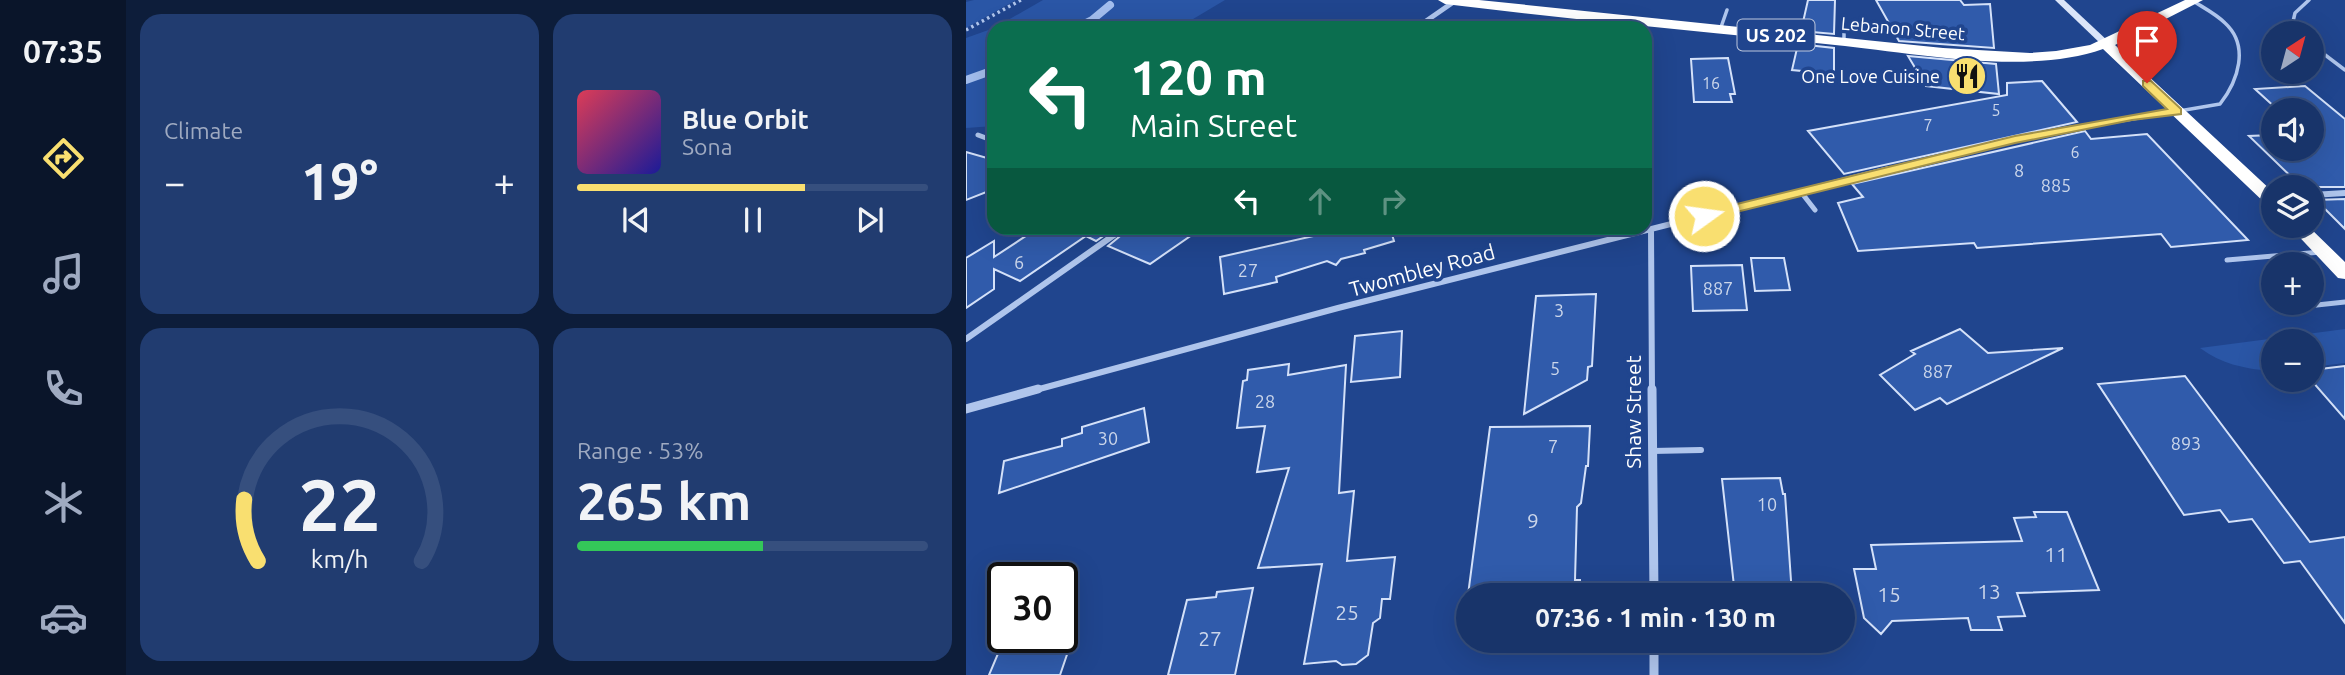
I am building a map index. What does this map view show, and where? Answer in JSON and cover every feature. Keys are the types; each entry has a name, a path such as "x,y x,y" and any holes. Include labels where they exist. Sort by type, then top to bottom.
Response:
{"highway":[{"name":"Lebanon Street","path":"1450,1 1636,21"},
{"name":"US 202","path":"2106,44 2194,1"},
{"name":"Lebanon Street","path":"1652,23 1987,55 2080,52 2106,44"},
{"path":"2106,44 2261,189"},
{"path":"2310,238 2345,273"}],"main road":[{"path":"2059,0 2106,44"}],"street":[{"path":"1425,21 1450,1"},
{"name":"Twombley Road","path":"1652,229 2028,137 2177,111"},
{"path":"978,135 987,138"},
{"path":"2324,194 2345,192"},
{"path":"966,339 1114,235"},
{"name":"Twombley Road","path":"966,409 1628,235"},
{"name":"Shaw Street","path":"1651,235 1654,583"},
{"path":"1654,653 1654,675"}],"lane":[{"path":"2293,21 2295,13 2309,0"},
{"path":"2177,111 2220,104 2230,93 2238,76 2239,47 2229,26 2194,1"},
{"path":"1720,30 1727,10"},
{"path":"1844,17 1844,42"},
{"path":"2324,54 2345,70"},
{"path":"1801,192 1815,210"},
{"path":"2227,260 2261,257"},
{"path":"2324,304 2345,302"},
{"path":"1652,451 1701,450"}],"path":[{"path":"966,30 1021,0"}],"shaded area":[{"path":"1016,0 966,28 966,2"},
{"path":"1043,0 1225,0 1190,21 1006,21"},
{"path":"987,30 987,126 966,128 966,38"},
{"path":"2345,329 2345,363 2324,366 2324,332"},
{"path":"2261,340 2261,369 2233,364 2200,348"}],"building":[{"path":"1808,0 1835,0 1834,34 1801,31"},
{"path":"1876,0 1960,0 1964,5 1990,4 1994,48 1899,41"},
{"path":"1798,44 1834,48 1834,74 1792,70"},
{"path":"1908,56 1996,64 1999,94 1926,86"},
{"path":"1728,58 1735,94 1730,94 1732,102 1694,102 1691,59"},
{"path":"2042,81 2077,122 1844,174 1808,131 2007,95 2007,83"},
{"path":"2305,86 2320,98 2265,98 2255,89"},
{"path":"2324,102 2345,119 2345,187 2324,187 2324,175 2290,175 2275,161 2324,161"},
{"path":"2085,131 2091,139 2147,134 2248,240 2171,247 2161,234 1977,248 1974,243 1858,251 1838,203 1863,197 1852,184"},
{"path":"2249,136 2261,136 2261,148"},
{"path":"966,152 987,158 987,192 966,200"},
{"path":"2345,199 2345,229 2324,208 2324,200"},
{"path":"1027,235 1105,235 1096,241 1086,236 1020,281 994,269 994,289 966,308 966,258 994,241 994,257"},
{"path":"1121,235 1192,235 1150,264 1108,246"},
{"path":"1318,235 1392,235 1394,241 1341,259 1336,265 1327,261 1276,277 1277,282 1224,294 1220,257"},
{"path":"1751,258 1784,258 1790,290 1755,291"},
{"path":"1742,265 1747,310 1693,311 1691,266"},
{"path":"1596,294 1592,366 1588,367 1587,380 1524,414 1536,296"},
{"path":"1960,329 1988,353 2063,348 1947,404 1940,398 1915,410 1880,375 1915,354 1911,351"},
{"path":"1402,331 1400,377 1351,382 1355,336"},
{"path":"1289,364 1288,375 1346,365 1339,493 1354,491 1347,561 1395,557 1390,599 1382,599 1380,618 1373,623 1368,655 1356,664 1342,665 1336,661 1304,664 1322,564 1258,568 1289,468 1257,472 1265,426 1237,428 1243,381 1247,380 1248,370"},
{"path":"2345,366 2345,419 2321,392 2324,392 2324,369"},
{"path":"2185,376 2310,542 2345,537 2345,623 2300,561 2284,563 2252,519 2229,522 2220,510 2184,515 2098,384"},
{"path":"1144,408 1149,442 999,493 1004,461 1062,446 1062,439 1082,433 1082,427"},
{"path":"1590,426 1588,466 1581,503 1577,507 1575,580 1580,580 1580,583 1470,583 1490,427"},
{"path":"1780,478 1785,494 1791,583 1734,583 1722,479"},
{"path":"2034,512 2067,512 2099,590 2017,593 2025,616 1998,617 2002,630 1971,630 1968,618 1892,621 1881,634 1864,618 1854,569 1876,569 1871,545 2022,541 2014,518 2036,517"},
{"path":"1253,588 1235,675 1168,675 1187,600 1216,597 1217,592"},
{"path":"998,653 1068,653 1060,675 989,675"}],"waterway":[{"path":"1090,21 1110,5"},
{"path":"966,80 987,72"}],"place":[{"name":"One Love Cuisine","path":"1967,76"}],"route":[{"path":"1704,216 2015,140 2177,111 2147,83"}]}
